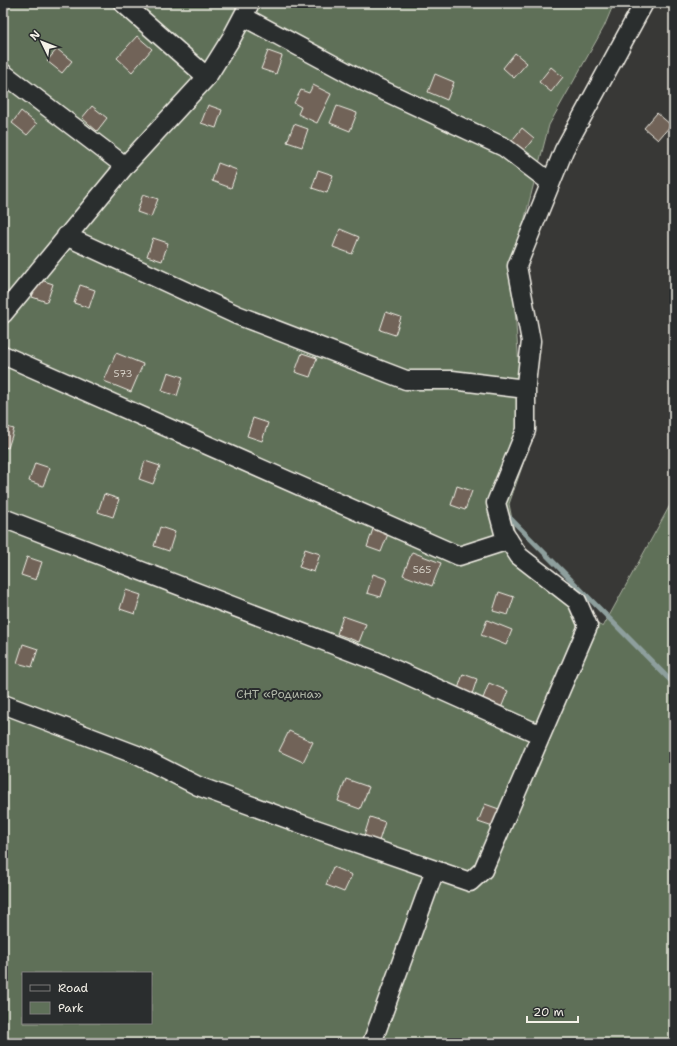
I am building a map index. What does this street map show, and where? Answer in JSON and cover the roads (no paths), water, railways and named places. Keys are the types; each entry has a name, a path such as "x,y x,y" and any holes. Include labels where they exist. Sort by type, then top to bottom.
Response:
{"lane":[{"path":"123,3 207,77"},
{"path":"3,704 137,755 198,786 307,826 470,882 483,870 588,626 577,601 519,556 504,533 496,503 526,430 526,389 531,341 517,266 564,150 644,3"},
{"path":"3,314 125,166 207,77 247,10 365,82 504,147 550,182"},
{"path":"3,73 125,166"},
{"path":"66,236 237,315 406,380 452,380 526,389"},
{"path":"3,355 459,556 509,540"},
{"path":"3,518 376,661 541,735"},
{"path":"372,1043 435,870"}],"waterway":[{"path":"506,514 674,684"}],"park label":[{"name":"СНТ «Родина»","path":"279,694"}]}
